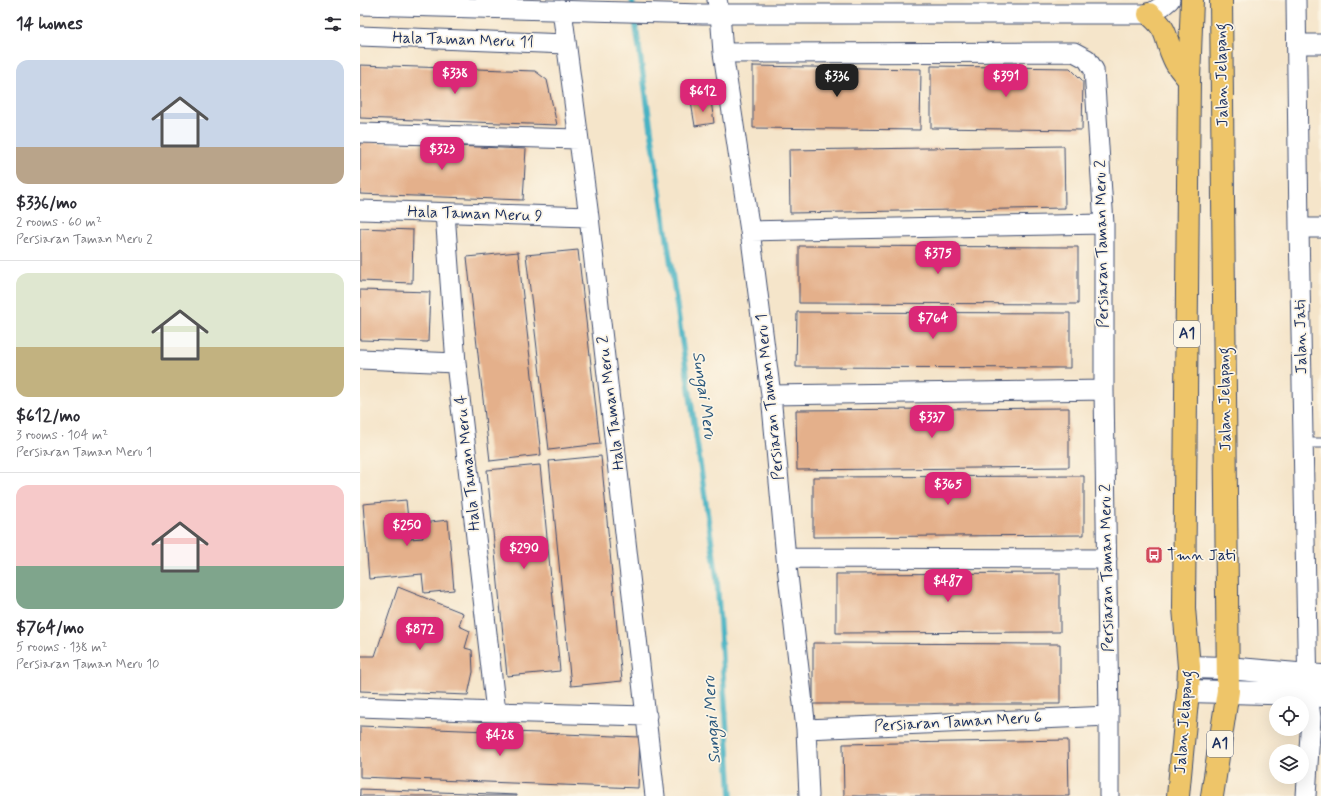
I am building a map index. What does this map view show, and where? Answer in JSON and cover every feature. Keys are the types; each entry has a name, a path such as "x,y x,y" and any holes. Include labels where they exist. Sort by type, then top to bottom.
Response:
{"main road":[{"name":"Jalan Jelapang","path":"1178,796 1189,667 1184,608 1189,80 1192,0"},
{"name":"Jalan Jelapang","path":"1212,796 1228,691 1217,2"},
{"path":"1149,14 1159,22 1166,33 1174,60 1189,80"}],"street":[{"path":"360,5 562,10 713,9 1149,14 1170,0"},
{"name":"Jalan Jati","path":"1296,0 1299,228 1312,443 1315,685 1311,718 1306,796"},
{"name":"Persiaran Taman Meru 1","path":"713,9 724,54 750,231 771,395 786,558 806,729 809,796"},
{"name":"Hala Taman Meru 2","path":"562,10 578,139 590,217 655,796"},
{"name":"Hala Taman Meru 11","path":"360,36 566,44"},
{"path":"1297,44 1321,44"},
{"name":"Persiaran Taman Meru 2","path":"724,54 1074,52 1087,58 1094,70 1104,224 1104,390 1109,796"},
{"path":"360,133 578,139"},
{"name":"Hala Taman Meru 9","path":"360,210 590,217"},
{"name":"Hala Taman Meru 4","path":"445,213 456,363 496,712"},
{"path":"750,231 1104,224"},
{"path":"1299,228 1321,228"},
{"path":"360,359 456,363"},
{"path":"771,395 1104,390"},
{"path":"786,558 1106,559"},
{"path":"1189,667 1227,668 1315,685"},
{"path":"1188,691 1228,691 1315,685"},
{"path":"360,707 647,716"},
{"name":"Persiaran Taman Meru 6","path":"806,729 1109,716"}],"building":[{"path":"360,65 535,71 547,80 557,125 360,118"},
{"path":"753,66 921,69 920,130 753,128"},
{"path":"931,66 1070,68 1083,81 1082,130 931,128"},
{"path":"711,100 714,123 695,126 691,102"},
{"path":"360,142 526,149 523,200 360,194"},
{"path":"1064,146 1065,208 790,213 789,150"},
{"path":"360,228 413,230 412,283 360,281"},
{"path":"799,246 1078,247 1078,304 799,303"},
{"path":"578,250 600,444 549,450 526,255"},
{"path":"518,252 541,455 490,461 467,257"},
{"path":"360,290 430,292 428,342 360,340"},
{"path":"797,312 1070,313 1070,368 796,367"},
{"path":"1069,408 1069,467 797,470 796,410"},
{"path":"601,456 622,681 571,686 549,461"},
{"path":"540,465 560,671 507,676 487,470"},
{"path":"1084,476 1084,535 813,537 813,477"},
{"path":"406,500 410,539 423,538 422,523 448,520 454,590 424,593 422,574 369,579 363,504"},
{"path":"1060,573 1060,632 836,633 836,574"},
{"path":"398,587 463,613 459,626 470,631 465,648 472,650 473,672 468,695 360,691 360,656 375,656"},
{"path":"813,643 1060,644 1060,704 813,704"},
{"path":"360,726 640,737 638,788 360,777"},
{"path":"1068,740 1069,796 844,796 843,744"},
{"path":"360,789 517,795 517,796 360,796"}],"waterway":[{"name":"Sungai Meru","path":"632,0 717,579 731,796"}],"place":[{"name":"Tmn Jati","path":"1154,555"}]}
